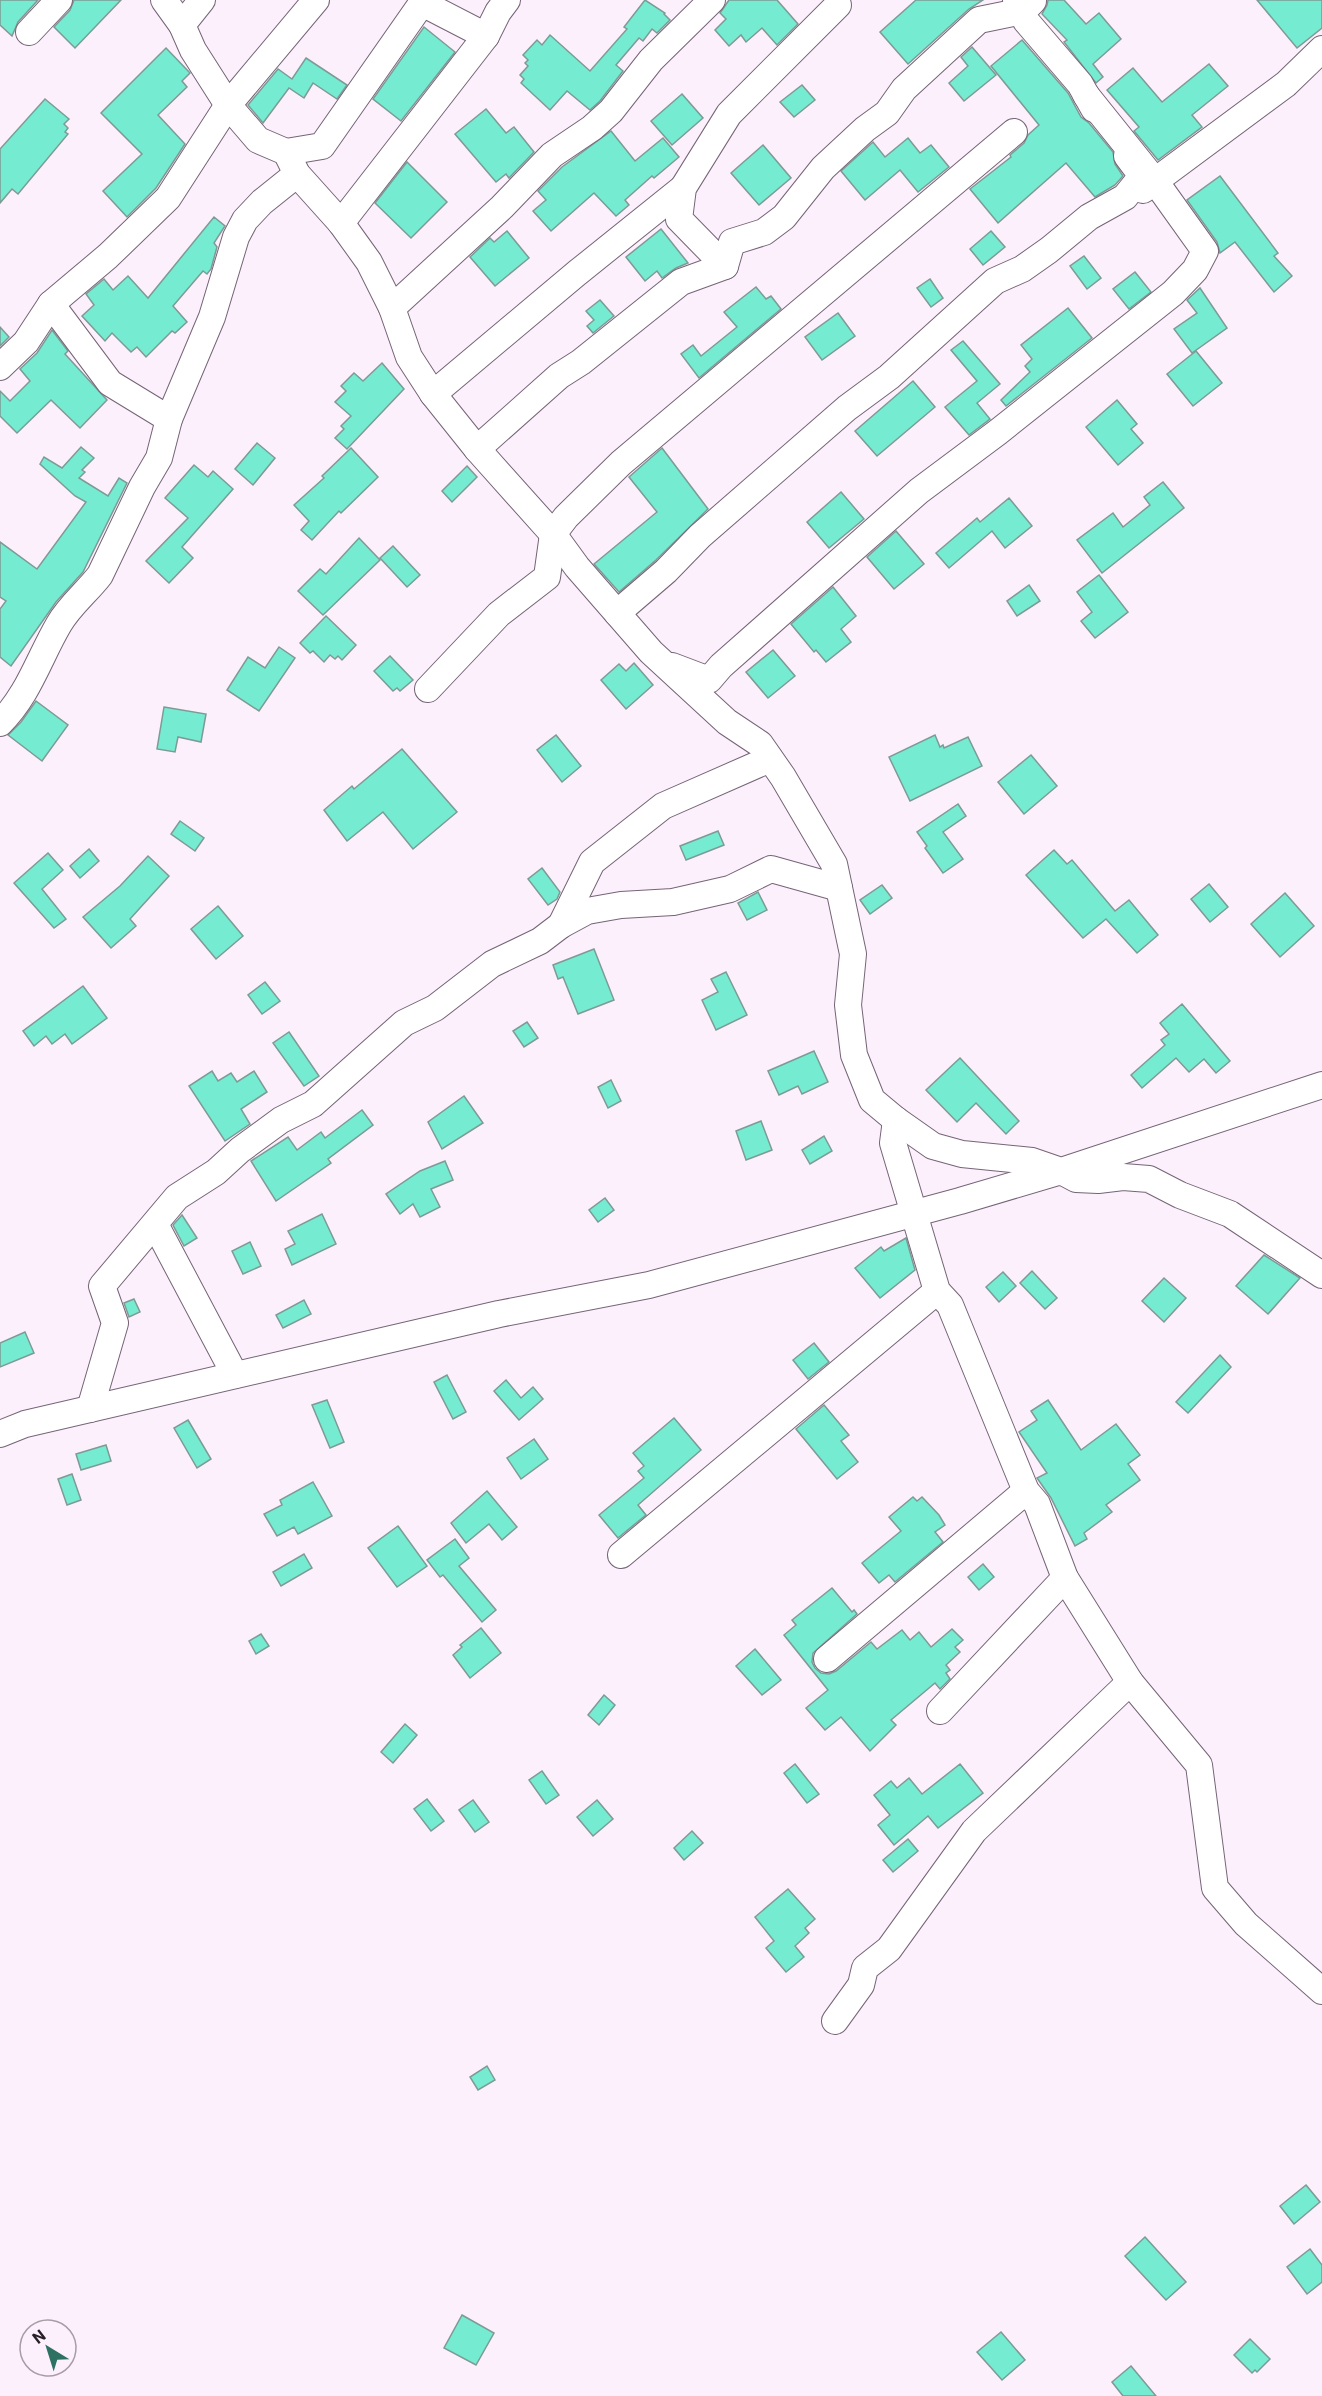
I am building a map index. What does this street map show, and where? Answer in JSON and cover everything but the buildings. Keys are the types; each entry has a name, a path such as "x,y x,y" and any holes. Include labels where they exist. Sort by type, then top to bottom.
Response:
{"street":[{"path":"29,32 60,0"},
{"path":"164,0 182,25 193,50 228,105 258,140 291,163 369,262 392,308 409,357 434,394 477,449 553,534 617,614 662,662 727,722 760,744 801,807 834,864 853,954 848,1005 854,1055 872,1100 933,1146 962,1154 1032,1161 1076,1179 1149,1179 1180,1195 1230,1214 1322,1275"},
{"path":"182,25 202,0"},
{"path":"0,367 26,342 51,304 108,256 168,198 228,105 316,0"},
{"path":"341,224 486,36 507,0"},
{"path":"392,308 502,207 552,154 592,128 611,111 651,60 712,0"},
{"path":"434,394 577,273 683,188 729,114 838,2"},
{"path":"0,723 15,708 32,679 59,622 100,574 142,487 159,458 169,419 212,317 236,237 245,220 262,202 291,163 321,146 422,3 486,36"},
{"path":"617,614 666,571 700,536 847,408 897,370 995,281 1022,268 1049,250 1089,217 1125,197 1142,176 1107,130 1080,84 1026,21 1025,4 979,20 904,89 887,113 865,129 823,168 784,217 764,232 732,242 726,266"},
{"path":"1101,220 1286,84 1322,49"},
{"path":"662,662 710,680 721,666 919,491 998,432 1173,293 1195,270 1205,251 1155,181 1086,95"},
{"path":"428,689 499,614 547,577 553,534 566,517 621,464 1014,132"},
{"path":"683,188 679,219 726,266"},
{"path":"477,449 559,376 581,362 681,282 726,266"},
{"path":"51,304 110,382 169,419"},
{"path":"561,925 592,862 663,806 770,759"},
{"path":"90,1409 115,1323 102,1286 177,1197 216,1172 240,1150 281,1120 313,1104 404,1023 435,1008 492,964 540,941 587,910 621,905 673,902 730,889 771,869 839,888"},
{"path":"0,1434 25,1425 90,1409 499,1314 649,1285 1061,1171 1322,1085"},
{"path":"896,1120 893,1143 938,1292 950,1305 1026,1491 1037,1504 1065,1578 1130,1682 1199,1765 1215,1888 1246,1924 1322,1991"},
{"path":"155,1224 235,1375"},
{"path":"621,1555 938,1292"},
{"path":"827,1659 1026,1491"},
{"path":"940,1711 1065,1578"},
{"path":"835,2021 861,1985 865,1968 890,1949 974,1832 1130,1682"}]}
